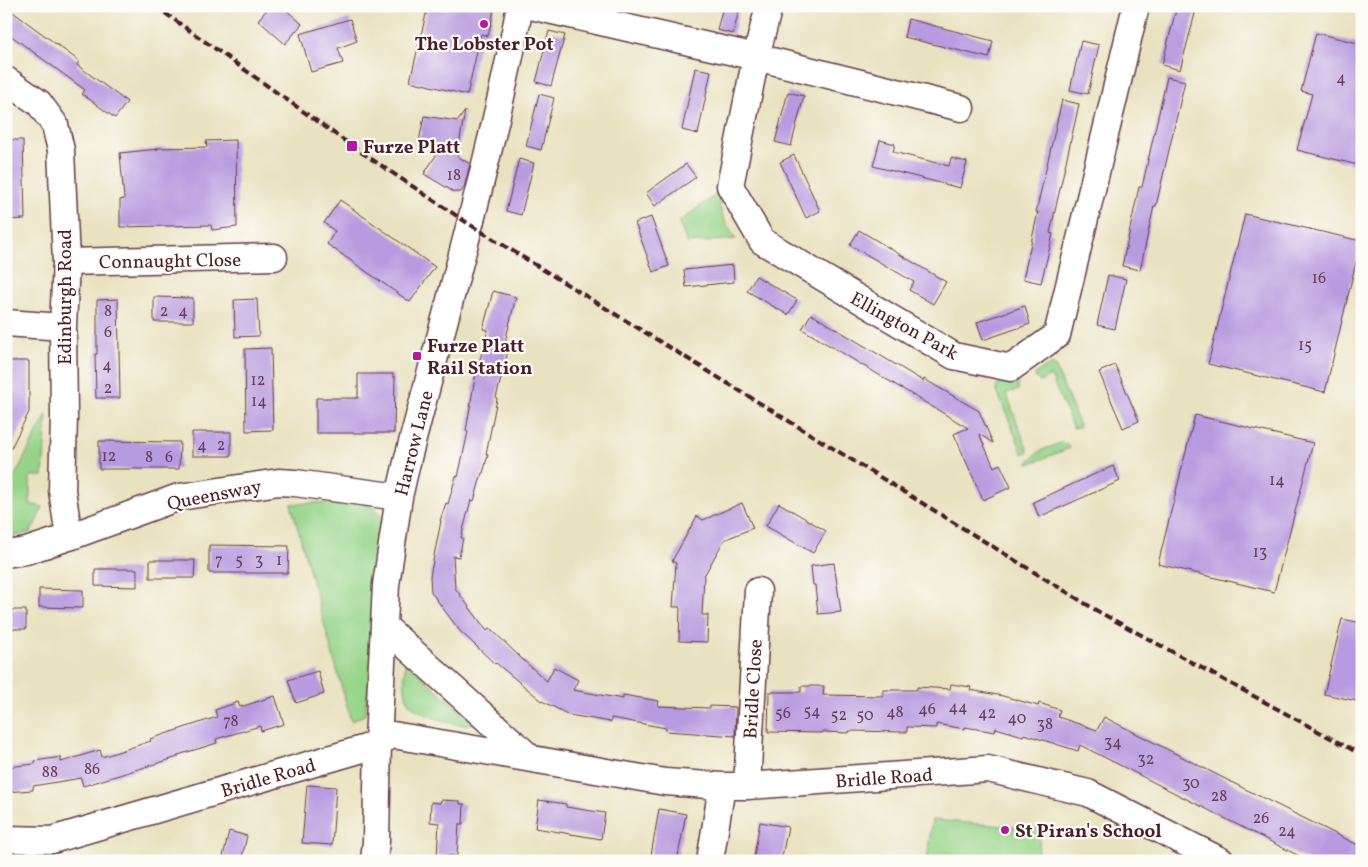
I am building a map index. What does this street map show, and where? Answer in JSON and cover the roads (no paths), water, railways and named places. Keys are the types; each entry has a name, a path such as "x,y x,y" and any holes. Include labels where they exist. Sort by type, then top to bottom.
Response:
{"street":[{"name":"Harrow Lane","path":"374,861 386,585 399,497 486,156 520,6"},
{"path":"531,6 756,57 961,108"},
{"name":"Ellington Park","path":"769,6 756,57 730,186 762,241 954,356 1011,368 1058,335 1136,6"},
{"name":"Edinburgh Road","path":"6,80 39,103 55,125 61,150 66,262 63,327 64,417 62,490 69,537"},
{"name":"Connaught Close","path":"66,262 274,257"},
{"path":"6,323 63,327"},
{"name":"Queensway","path":"6,554 69,537 179,497 279,482 399,497"},
{"name":"Bridle Close","path":"710,861 734,786 758,592"},
{"path":"384,627 529,758"},
{"name":"Bridle Road","path":"6,839 49,850 366,748 393,735 665,782 734,786 988,770 1088,793 1221,861"}],"railway":[{"path":"155,6 352,146 469,224 1099,612 1362,755"}],"place":[{"name":"The Lobster Pot","path":"484,24"},
{"name":"Furze Platt","path":"352,146"},
{"name":"Furze Platt Rail Station","path":"417,356"},
{"name":"St Piran's School","path":"1005,830"}]}
